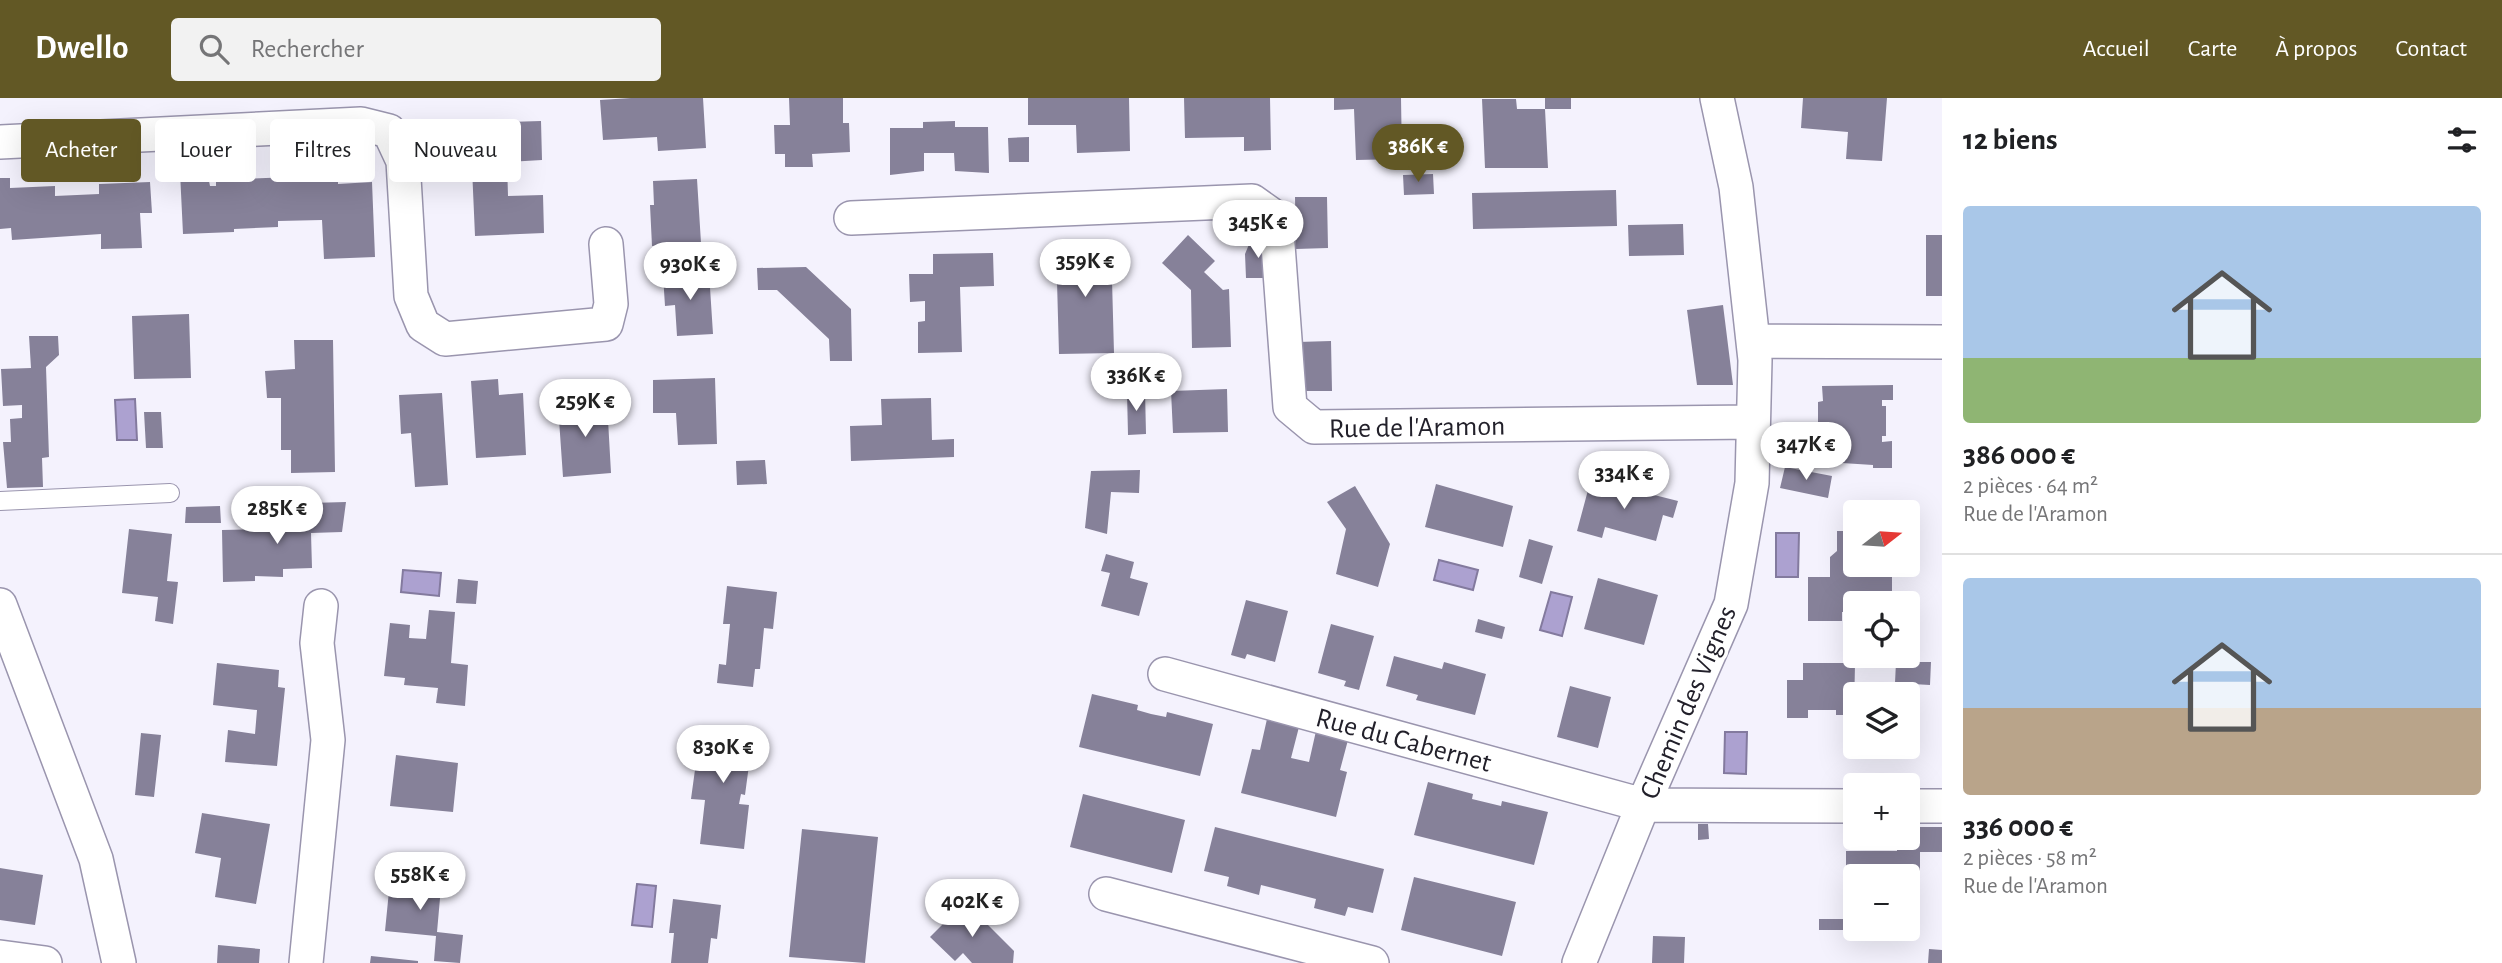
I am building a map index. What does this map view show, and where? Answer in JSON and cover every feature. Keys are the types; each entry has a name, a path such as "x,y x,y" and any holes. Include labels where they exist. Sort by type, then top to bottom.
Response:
{"street":[{"name":"Chemin des Vignes","path":"1579,963 1643,805 1731,604 1752,483 1754,341 1736,187 1717,98"},
{"path":"0,142 361,124 389,131 403,161 411,296 423,325 445,339 606,324 611,304 606,244"},
{"name":"Rue de l'Aramon","path":"851,218 1252,201 1276,218 1290,407 1314,427 1752,422"},
{"path":"1754,341 1942,342"},
{"path":"0,605 96,859 119,963"},
{"path":"306,963 328,740 317,643 321,606"},
{"name":"Rue du Cabernet","path":"1165,674 1643,805 1843,806"},
{"path":"1920,806 1942,806"},
{"path":"1106,894 1372,963"},
{"path":"0,957 45,963"}],"lane":[{"path":"0,501 170,494"}],"shaded area":[{"path":"135,399 137,440 117,440 115,400"},
{"path":"1776,533 1799,533 1798,577 1776,577"},
{"path":"1439,560 1478,570 1473,590 1434,580"},
{"path":"403,570 441,573 439,596 401,592"},
{"path":"1551,592 1572,597 1562,636 1540,630"},
{"path":"1725,732 1747,732 1746,774 1724,773"},
{"path":"637,884 656,886 652,927 632,925"}],"building":[{"path":"703,98 706,148 658,151 657,137 603,140 600,100"},
{"path":"789,98 843,98 843,123 849,123 850,152 812,154 813,167 785,167 785,154 775,154 774,125 790,125"},
{"path":"1028,98 1129,98 1130,151 1077,153 1076,125 1028,125"},
{"path":"1184,98 1270,98 1271,150 1244,151 1244,137 1185,138"},
{"path":"1334,98 1401,98 1402,159 1356,160 1354,109 1334,110"},
{"path":"1545,98 1571,98 1571,109 1545,109"},
{"path":"1803,98 1887,98 1882,161 1846,159 1848,132 1801,128"},
{"path":"1482,99 1516,99 1517,109 1545,109 1548,168 1485,168"},
{"path":"541,121 542,160 521,161 521,122"},
{"path":"955,121 955,127 988,127 989,173 955,171 954,153 924,153 924,171 890,175 890,128 923,128 923,122"},
{"path":"1029,137 1029,162 1009,162 1008,138"},
{"path":"1433,174 1434,194 1404,195 1403,175"},
{"path":"0,178 10,178 10,188 55,186 55,196 99,194 99,184 150,182 152,213 140,213 142,248 101,249 101,234 12,240 11,228 0,229"},
{"path":"256,178 270,178 270,182 372,182 375,257 324,259 322,220 278,221 278,227 183,234 180,182 209,182 210,186 216,186 216,182 256,182"},
{"path":"697,179 701,243 652,246 650,205 654,205 653,181"},
{"path":"473,182 508,182 508,196 543,195 544,233 475,236"},
{"path":"1616,190 1617,226 1473,229 1472,193"},
{"path":"1295,197 1327,197 1328,248 1296,249"},
{"path":"1683,224 1684,255 1629,256 1628,225"},
{"path":"1188,235 1215,261 1204,272 1223,290 1229,289 1231,347 1192,348 1191,290 1162,263"},
{"path":"1926,235 1942,235 1942,296 1926,296"},
{"path":"1250,242 1270,242 1271,278 1246,278 1245,254"},
{"path":"1111,243 1114,353 1059,354 1056,245"},
{"path":"993,253 994,286 960,287 962,352 918,353 918,322 925,321 925,301 910,302 909,274 933,274 933,254"},
{"path":"806,267 851,309 852,361 830,361 829,339 777,290 758,290 757,268"},
{"path":"709,272 713,334 677,336 675,305 665,306 663,275"},
{"path":"1723,305 1733,385 1697,385 1687,310"},
{"path":"189,314 191,378 134,379 132,316"},
{"path":"29,336 58,336 59,355 46,367 49,457 42,458 43,487 7,488 3,442 11,442 10,419 22,418 22,405 3,406 1,369 31,368"},
{"path":"294,340 333,340 335,472 291,473 291,450 281,450 281,398 267,398 265,371 295,369"},
{"path":"1331,341 1332,391 1299,391 1298,342"},
{"path":"715,378 717,444 678,445 676,413 653,413 653,380"},
{"path":"498,379 499,395 523,393 526,455 476,458 471,381"},
{"path":"1893,385 1893,400 1882,400 1882,406 1886,406 1886,436 1882,436 1882,442 1892,441 1892,468 1842,463 1842,459 1822,459 1822,441 1818,441 1818,402 1823,401 1822,386"},
{"path":"1227,389 1228,432 1173,433 1171,391"},
{"path":"1145,391 1146,434 1128,435 1127,392"},
{"path":"442,393 448,485 415,487 411,433 401,434 399,395"},
{"path":"931,398 932,440 954,439 954,457 851,461 850,426 882,425 881,399"},
{"path":"607,402 611,473 563,477 558,405"},
{"path":"144,412 161,412 163,448 146,448"},
{"path":"765,460 767,484 737,485 736,461"},
{"path":"1785,467 1832,476 1828,498 1780,488"},
{"path":"1140,470 1139,493 1111,492 1107,534 1085,528 1091,471"},
{"path":"1591,479 1678,501 1673,518 1663,515 1656,541 1605,527 1602,538 1577,531"},
{"path":"1436,484 1513,506 1503,547 1425,527"},
{"path":"1355,486 1390,544 1378,587 1336,574 1346,529 1327,502"},
{"path":"346,502 342,532 311,533 312,568 283,569 283,577 255,576 255,581 223,582 222,530 311,528 310,503"},
{"path":"220,506 221,523 185,523 186,507"},
{"path":"129,529 172,534 167,581 178,582 173,624 155,621 158,597 122,593"},
{"path":"1837,531 1843,531 1843,578 1892,578 1892,591 1843,591 1842,621 1808,621 1808,577 1830,577 1830,557 1837,551"},
{"path":"1529,539 1553,546 1542,584 1519,577"},
{"path":"1106,554 1134,562 1130,578 1148,583 1139,616 1101,606 1110,573 1101,571"},
{"path":"1598,578 1658,595 1644,645 1584,629"},
{"path":"458,579 478,581 476,604 456,603"},
{"path":"727,586 777,592 773,629 764,628 760,669 755,669 753,687 717,683 719,664 726,665 730,624 723,624"},
{"path":"1246,600 1288,611 1275,662 1247,654 1245,659 1231,655"},
{"path":"429,610 455,612 451,663 468,665 465,706 436,703 438,688 404,685 405,678 384,676 390,623 410,625 409,638 426,639"},
{"path":"1478,619 1505,627 1502,639 1475,632"},
{"path":"1331,624 1374,636 1359,690 1344,686 1346,681 1318,673"},
{"path":"1394,656 1442,669 1444,662 1486,674 1475,715 1416,700 1418,695 1386,686"},
{"path":"1920,662 1931,662 1930,685 1920,684 1920,682 1895,682 1896,668 1920,668"},
{"path":"217,663 279,670 278,687 285,688 277,766 225,762 228,730 255,734 257,710 213,705"},
{"path":"1803,663 1843,663 1843,668 1855,668 1855,682 1843,682 1843,715 1836,715 1836,710 1808,710 1808,718 1787,718 1787,680 1803,680"},
{"path":"1570,686 1611,697 1598,748 1557,737"},
{"path":"1092,694 1138,705 1137,710 1151,714 1166,717 1167,712 1213,724 1200,776 1079,747"},
{"path":"1267,719 1299,727 1291,758 1309,762 1316,731 1348,740 1340,770 1347,772 1336,817 1241,793 1252,749 1260,750"},
{"path":"701,726 750,731 748,750 751,750 745,795 741,794 739,804 749,805 744,849 700,844 705,800 691,799"},
{"path":"141,733 161,735 154,797 135,795"},
{"path":"396,755 458,763 453,812 390,806"},
{"path":"1428,782 1473,794 1472,799 1501,806 1502,801 1548,812 1534,865 1414,835"},
{"path":"1083,794 1185,820 1172,873 1070,847"},
{"path":"202,813 270,824 256,904 215,897 221,858 195,853"},
{"path":"1698,824 1708,824 1709,839 1698,840"},
{"path":"1215,827 1384,869 1373,913 1348,907 1345,916 1314,908 1316,899 1261,885 1259,895 1227,886 1229,877 1204,871"},
{"path":"1920,827 1942,827 1942,852 1920,852 1920,864 1846,864 1846,851 1920,850"},
{"path":"802,829 878,837 865,963 789,957"},
{"path":"0,868 43,875 35,925 0,920"},
{"path":"391,871 442,876 437,932 463,935 460,963 434,961 436,936 385,931"},
{"path":"1414,877 1516,902 1502,956 1401,930"},
{"path":"673,899 721,905 717,939 711,938 708,963 671,963 674,933 669,933"},
{"path":"965,902 1014,951 1013,963 972,963 963,953 955,961 930,937"},
{"path":"1819,919 1843,919 1843,930 1819,930"},
{"path":"1653,936 1685,937 1684,963 1652,963"},
{"path":"218,945 260,949 259,963 217,963"},
{"path":"1929,949 1942,950 1942,963 1928,963"},
{"path":"371,956 418,961 418,963 370,963"}]}
